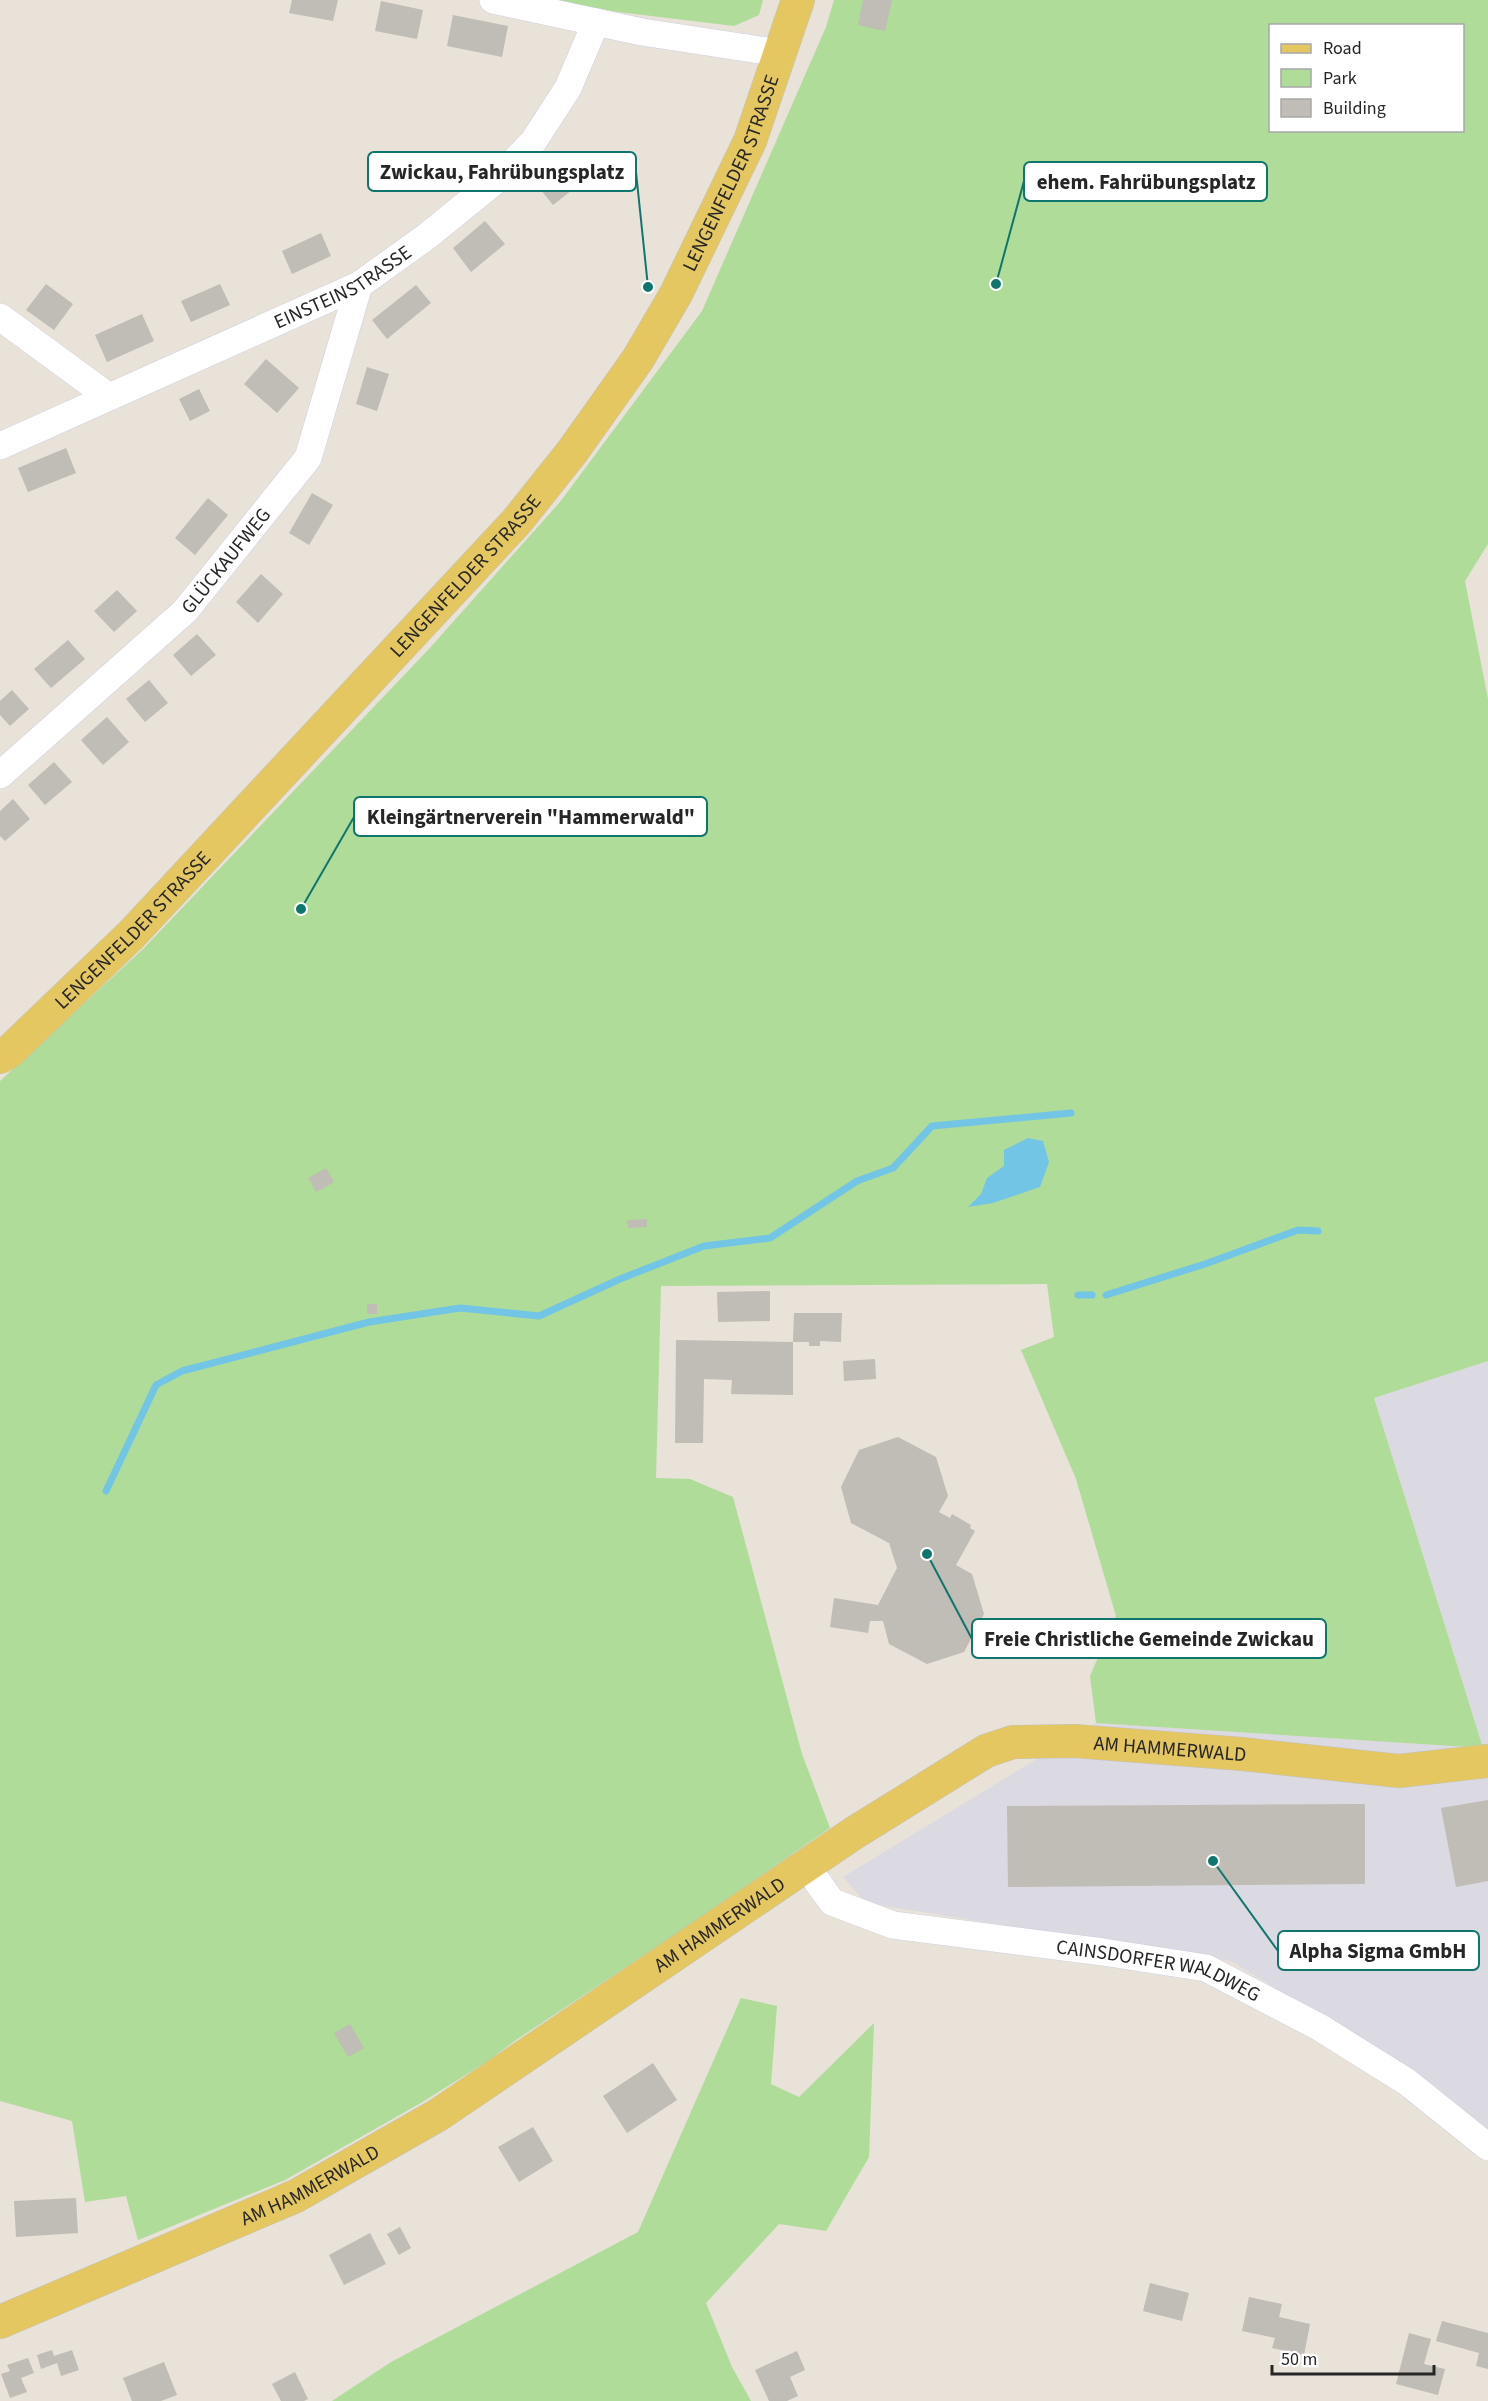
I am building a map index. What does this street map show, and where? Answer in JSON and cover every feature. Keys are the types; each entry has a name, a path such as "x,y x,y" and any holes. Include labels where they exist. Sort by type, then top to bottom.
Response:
{"main road":[{"name":"LENGENFELDER STRASSE","path":"0,1058 10,1051 148,916 517,521 572,452 638,359 676,294 750,141 798,0"},
{"name":"AM HAMMERWALD","path":"0,2322 306,2190 438,2115 806,1866 986,1751 1013,1742 1085,1742 1242,1754 1399,1771 1488,1761"}],"street":[{"path":"493,0 642,32 780,53"},
{"name":"EINSTEINSTRASSE","path":"0,446 359,285 426,237 495,182 532,142 568,88 596,22"},
{"name":"GLÜCKAUFWEG","path":"0,775 185,611 308,458 359,285"},
{"path":"0,317 109,398"},
{"name":"CAINSDORFER WALDWEG","path":"806,1866 832,1902 893,1925 1103,1952 1206,1968 1319,2027 1407,2082 1488,2147"}],"shaded area":[{"path":"1488,1361 1488,2133 1433,2084 1231,1961 866,1903 843,1877 1096,1723 1483,1748 1374,1398"}],"green space":[{"path":"552,0 763,0 759,15 734,26 618,12"},
{"path":"834,0 1488,0 1488,544 1465,581 1488,699 1488,1361 1374,1398 1483,1748 1096,1723 1090,1676 1116,1616 1076,1479 1021,1350 1054,1337 1047,1284 661,1286 656,1478 690,1479 733,1497 802,1754 830,1828 485,2063 419,2104 285,2180 138,2240 126,2196 85,2202 72,2121 0,2101 0,1081 144,948 429,649 560,502 702,311 826,27"},
{"path":"741,1998 777,2006 771,2084 799,2097 874,2023 869,2157 826,2231 779,2224 706,2303 732,2367 751,2401 332,2401 391,2362 638,2232"}],"water":[{"path":"1028,1138 1043,1141 1049,1162 1040,1187 993,1203 968,1207 981,1194 987,1178 1004,1166 1004,1150"}],"building":[{"path":"292,0 338,0 333,21 289,13"},
{"path":"863,0 892,0 885,31 858,25"},
{"path":"381,1 423,10 417,39 375,31"},
{"path":"453,15 508,26 502,57 447,46"},
{"path":"566,154 586,179 553,205 533,180"},
{"path":"485,221 505,244 471,272 453,248"},
{"path":"321,233 331,256 292,274 282,251"},
{"path":"46,284 73,304 54,330 26,310"},
{"path":"220,284 230,305 191,322 181,301"},
{"path":"416,285 431,303 387,339 372,320"},
{"path":"142,314 154,341 107,362 95,335"},
{"path":"266,359 299,388 277,413 244,384"},
{"path":"367,367 389,374 377,411 356,404"},
{"path":"199,389 210,411 190,421 179,399"},
{"path":"66,448 76,473 28,492 18,468"},
{"path":"312,493 333,505 309,545 289,533"},
{"path":"208,498 228,515 195,555 175,538"},
{"path":"261,574 283,594 258,623 236,602"},
{"path":"117,590 137,611 114,632 94,611"},
{"path":"197,634 216,655 191,676 173,655"},
{"path":"68,640 85,659 51,688 34,669"},
{"path":"149,680 168,703 145,722 126,699"},
{"path":"12,690 29,709 10,726 0,715 0,701"},
{"path":"107,717 129,742 103,765 81,740"},
{"path":"54,762 72,782 45,805 28,785"},
{"path":"13,799 30,819 5,841 0,836 0,811"},
{"path":"326,1168 334,1182 316,1192 308,1178"},
{"path":"647,1219 647,1227 628,1228 627,1220"},
{"path":"770,1291 770,1321 718,1322 717,1292"},
{"path":"367,1304 377,1304 377,1314 367,1314"},
{"path":"794,1313 842,1313 841,1342 820,1341 820,1346 809,1346 809,1342 793,1342"},
{"path":"676,1340 793,1342 793,1395 731,1394 732,1380 704,1379 703,1443 675,1443"},
{"path":"875,1359 876,1379 844,1381 843,1361"},
{"path":"898,1437 936,1457 948,1496 939,1512 950,1518 952,1514 971,1525 970,1528 975,1531 956,1565 972,1574 984,1614 964,1652 927,1664 889,1644 883,1621 870,1621 868,1633 830,1627 834,1598 878,1605 897,1568 889,1543 851,1523 841,1487 859,1450"},
{"path":"1488,1800 1488,1881 1456,1887 1441,1808"},
{"path":"1365,1804 1365,1884 1008,1887 1007,1806"},
{"path":"350,2024 364,2048 348,2057 334,2033"},
{"path":"653,2063 677,2100 627,2133 603,2096"},
{"path":"533,2127 553,2161 519,2182 498,2147"},
{"path":"76,2198 78,2233 16,2237 14,2201"},
{"path":"400,2227 411,2248 399,2255 387,2234"},
{"path":"370,2233 386,2264 344,2285 329,2255"},
{"path":"1150,2283 1189,2293 1182,2321 1143,2311"},
{"path":"1249,2297 1282,2304 1279,2317 1310,2324 1304,2355 1272,2348 1275,2338 1242,2331"},
{"path":"1442,2321 1488,2333 1488,2369 1476,2366 1479,2353 1436,2341"},
{"path":"1409,2333 1431,2339 1424,2364 1445,2369 1438,2395 1396,2384"},
{"path":"52,2350 54,2356 72,2350 79,2370 61,2376 57,2363 41,2369 37,2355"},
{"path":"797,2351 805,2370 790,2377 798,2396 787,2401 769,2401 755,2370"},
{"path":"28,2358 34,2373 21,2378 27,2392 10,2398 1,2374 10,2371 7,2365"},
{"path":"164,2362 177,2395 161,2401 132,2401 123,2378"},
{"path":"295,2372 308,2399 281,2401 272,2384"}],"waterway":[{"path":"106,1491 156,1385 182,1371 369,1322 460,1308 539,1316 620,1279 704,1246 770,1238 857,1181 893,1168 932,1126 1071,1113"},
{"path":"1106,1295 1205,1264 1298,1230 1318,1231"},
{"path":"1078,1295 1092,1295"}],"place":[{"name":"ehem. Fahrübungsplatz","path":"996,284"},
{"name":"Zwickau, Fahrübungsplatz","path":"648,287"},
{"name":"Kleingärtnerverein \"Hammerwald\"","path":"301,909"},
{"name":"Freie Christliche Gemeinde Zwickau","path":"927,1554"},
{"name":"Alpha Sigma GmbH","path":"1213,1861"}]}
